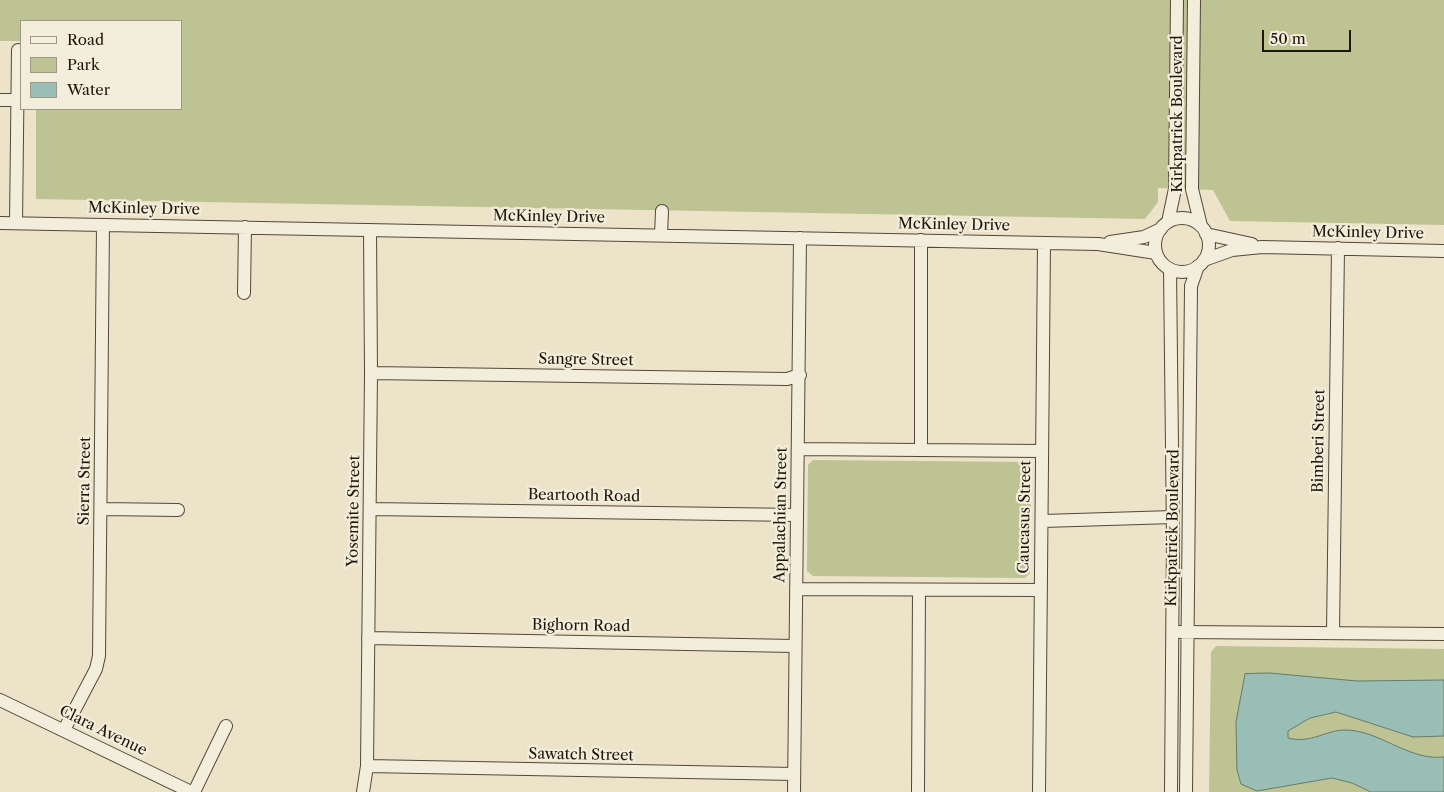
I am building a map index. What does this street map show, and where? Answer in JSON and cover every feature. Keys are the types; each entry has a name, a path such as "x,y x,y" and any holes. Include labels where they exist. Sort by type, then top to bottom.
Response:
{"street":[{"name":"Kirkpatrick Boulevard","path":"1164,225 1175,189 1177,0"},
{"name":"Kirkpatrick Boulevard","path":"1194,0 1192,189 1203,230"},
{"path":"16,223 18,50"},
{"path":"0,100 17,100"},
{"path":"662,210 662,235"},
{"path":"1185,219 1203,230 1208,252 1201,263 1183,272 1170,269 1160,261 1156,253 1157,236 1164,225 1185,219"},
{"name":"McKinley Drive","path":"0,223 1098,244 1156,253"},
{"name":"Sierra Street","path":"64,730 96,669 99,656 103,225"},
{"name":"McKinley Drive","path":"1098,244 1144,237 1164,225"},
{"path":"244,293 245,228"},
{"name":"Yosemite Street","path":"363,792 367,766 371,373 370,230"},
{"name":"McKinley Drive","path":"1203,230 1262,247"},
{"name":"Appalachian Street","path":"794,792 794,646 799,449 800,238"},
{"path":"921,240 921,449"},
{"name":"Caucasus Street","path":"1039,792 1043,521 1044,243"},
{"name":"McKinley Drive","path":"1201,263 1225,251 1262,247 1444,251"},
{"name":"Bimberi Street","path":"1333,633 1338,248"},
{"name":"Kirkpatrick Boulevard","path":"1186,792 1191,286 1201,263"},
{"name":"Kirkpatrick Boulevard","path":"1170,269 1173,517 1171,792"},
{"name":"Sangre Street","path":"371,373 787,379 800,375"},
{"path":"799,449 1042,451"},
{"path":"101,509 178,510"},
{"name":"Beartooth Road","path":"370,509 797,515"},
{"path":"1043,521 1173,517"},
{"path":"796,588 1041,590"},
{"path":"918,590 918,792"},
{"path":"1173,632 1444,634"},
{"name":"Bighorn Road","path":"368,638 794,646"},
{"name":"Clara Avenue","path":"0,699 193,792"},
{"path":"193,792 226,726"},
{"name":"Sawatch Street","path":"367,766 794,774"}],"green space":[{"path":"0,0 1444,0 1444,225 1230,221 1213,190 1158,188 1158,202 1145,219 36,199 36,110 182,110 182,20 20,20 20,41 0,41"},
{"path":"813,460 1026,462 1031,468 1030,573 1025,578 813,576 807,571 808,465"},
{"path":"1216,646 1444,649 1444,792 1209,792 1211,652"}],"water":[{"path":"1269,673 1357,681 1444,680 1444,736 1413,737 1336,712 1310,718 1288,731 1288,738 1304,739 1331,732 1358,731 1418,754 1444,757 1444,792 1371,792 1352,783 1332,778 1257,791 1241,784 1237,770 1236,722 1245,674"}]}
